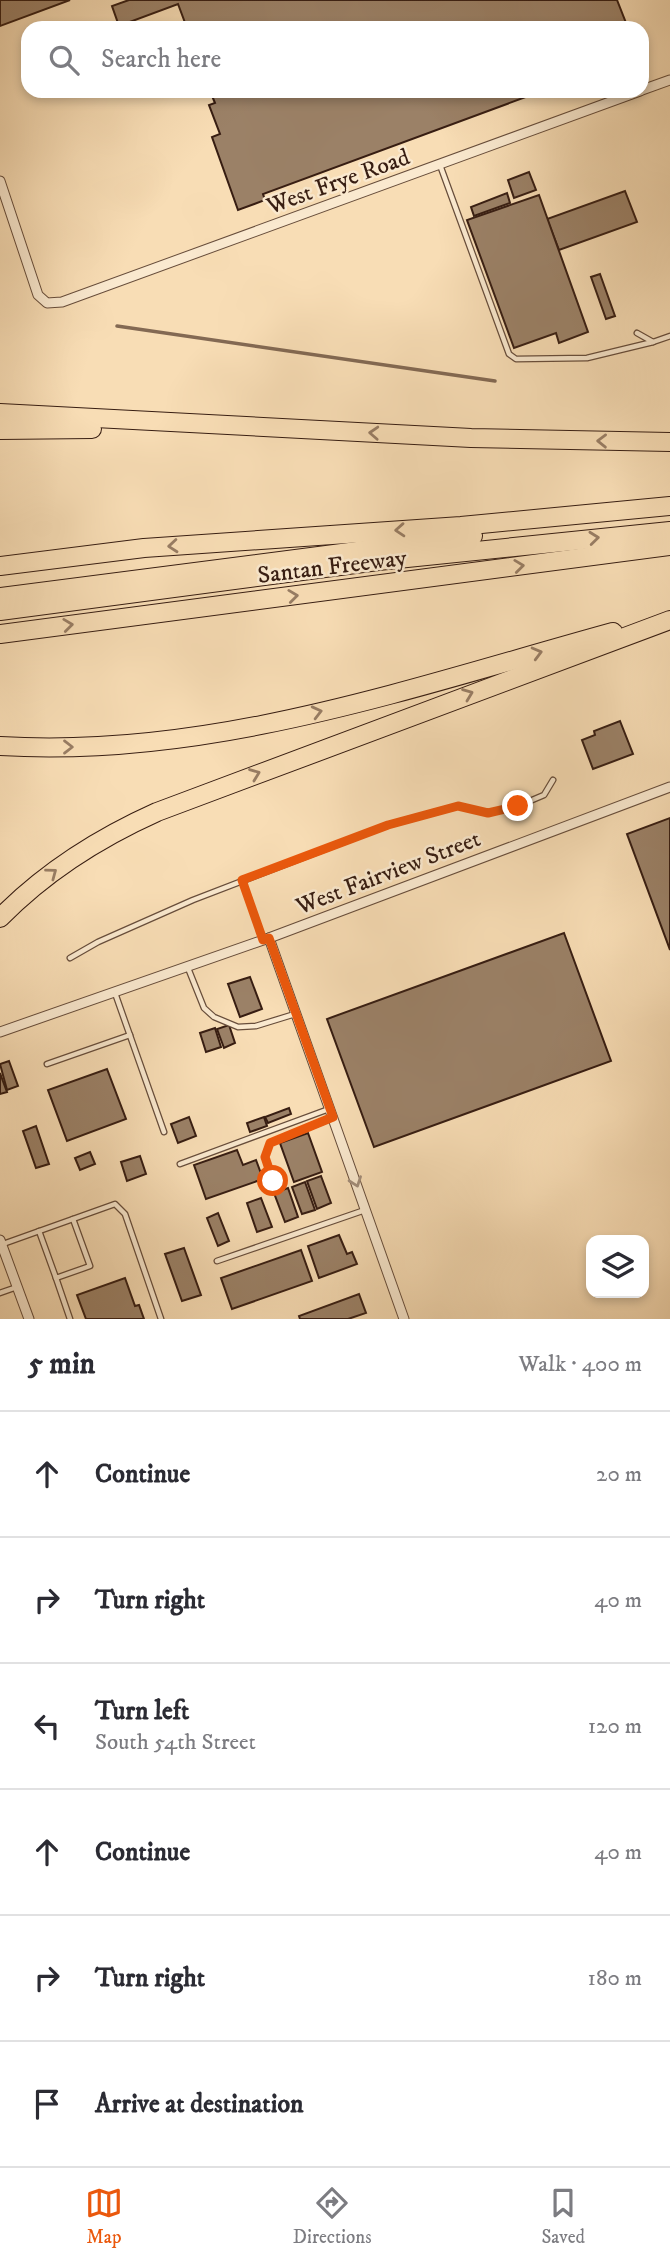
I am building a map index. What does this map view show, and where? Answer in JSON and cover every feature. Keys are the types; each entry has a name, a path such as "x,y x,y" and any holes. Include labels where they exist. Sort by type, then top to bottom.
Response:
{"highway":[{"path":"0,413 447,437 670,442"},
{"path":"0,430 113,428 190,423"},
{"name":"Santan Freeway","path":"0,566 157,547 448,527 670,506"},
{"path":"0,597 463,538 639,509"},
{"path":"0,611 402,558 670,531"},
{"name":"Santan Freeway","path":"0,634 670,547"},
{"path":"0,746 109,746 248,728 345,705 670,618"},
{"path":"0,918 39,883 77,855 157,812 670,618"}],"street":[{"name":"West Frye Road","path":"649,88 670,80"},
{"name":"West Frye Road","path":"0,181 38,295 47,303 62,302 622,98"},
{"name":"West Fairview Street","path":"0,1032 266,939 670,787"},
{"path":"266,939 296,1014 404,1319"},
{"path":"1,1242 4,1262 18,1286 29,1319"}],"lane":[{"path":"440,164 509,354 516,359 587,358 670,336"},
{"path":"637,333 653,342"},
{"path":"70,958 98,942 242,880 388,825 458,806 488,813 518,806 544,795 553,780"},
{"path":"242,880 266,939"},
{"path":"187,967 204,1008 214,1017 238,1027 256,1026 296,1014"},
{"path":"114,992 164,1132"},
{"path":"47,1064 130,1035"},
{"path":"180,1164 331,1113"},
{"path":"273,1181 265,1157 270,1143 331,1113"},
{"path":"1,1242 115,1204 125,1214 161,1319"},
{"path":"217,1261 366,1209"},
{"path":"56,1278 90,1266 73,1219"},
{"path":"40,1231 70,1319"},
{"path":"0,1293 18,1286"}],"building":[{"path":"0,0 70,0 0,26"},
{"path":"129,0 617,0 625,21 184,21 178,4 132,21 117,21 112,6"},
{"path":"213,98 523,98 263,194 265,200 238,210 212,137 220,134 209,105 215,103"},
{"path":"529,172 536,190 514,198 508,180"},
{"path":"625,191 637,222 559,250 547,219"},
{"path":"507,193 510,203 474,216 471,207"},
{"path":"539,195 588,332 559,343 556,333 514,348 467,220"},
{"path":"600,274 615,316 606,319 591,277"},
{"path":"620,721 633,754 593,769 582,740 595,735 594,731"},
{"path":"670,818 670,950 627,834"},
{"path":"564,933 611,1061 374,1147 327,1019"},
{"path":"250,977 262,1009 240,1017 228,984"},
{"path":"229,1025 235,1043 224,1048 217,1029"},
{"path":"215,1028 221,1047 206,1052 200,1033"},
{"path":"9,1061 18,1086 7,1090 0,1064"},
{"path":"107,1069 126,1119 67,1141 48,1090"},
{"path":"0,1073 7,1092 0,1094"},
{"path":"289,1108 291,1114 268,1123 265,1117"},
{"path":"189,1117 196,1136 178,1143 171,1124"},
{"path":"264,1117 267,1126 250,1132 247,1123"},
{"path":"36,1126 49,1164 36,1168 23,1131"},
{"path":"308,1133 322,1172 294,1182 280,1143"},
{"path":"237,1150 243,1165 256,1160 263,1179 206,1199 194,1165"},
{"path":"90,1152 95,1164 80,1170 75,1158"},
{"path":"140,1156 146,1174 127,1181 121,1162"},
{"path":"321,1176 331,1203 317,1209 307,1181"},
{"path":"305,1182 315,1210 302,1214 292,1187"},
{"path":"288,1188 298,1217 285,1222 274,1193"},
{"path":"261,1198 272,1227 257,1232 247,1203"},
{"path":"218,1213 229,1241 218,1246 207,1218"},
{"path":"339,1235 347,1254 352,1252 357,1264 319,1278 308,1246"},
{"path":"184,1248 201,1295 182,1301 165,1254"},
{"path":"301,1250 312,1281 232,1309 221,1278"},
{"path":"125,1278 135,1306 139,1305 144,1319 86,1319 77,1295"},
{"path":"359,1294 366,1313 348,1319 300,1319 299,1316"}],"waterway":[{"path":"117,326 495,381"}],"route":[{"path":"273,1181 265,1157 270,1143 333,1117 269,938 263,940 242,880 388,825 458,806 488,813 518,806"}]}
